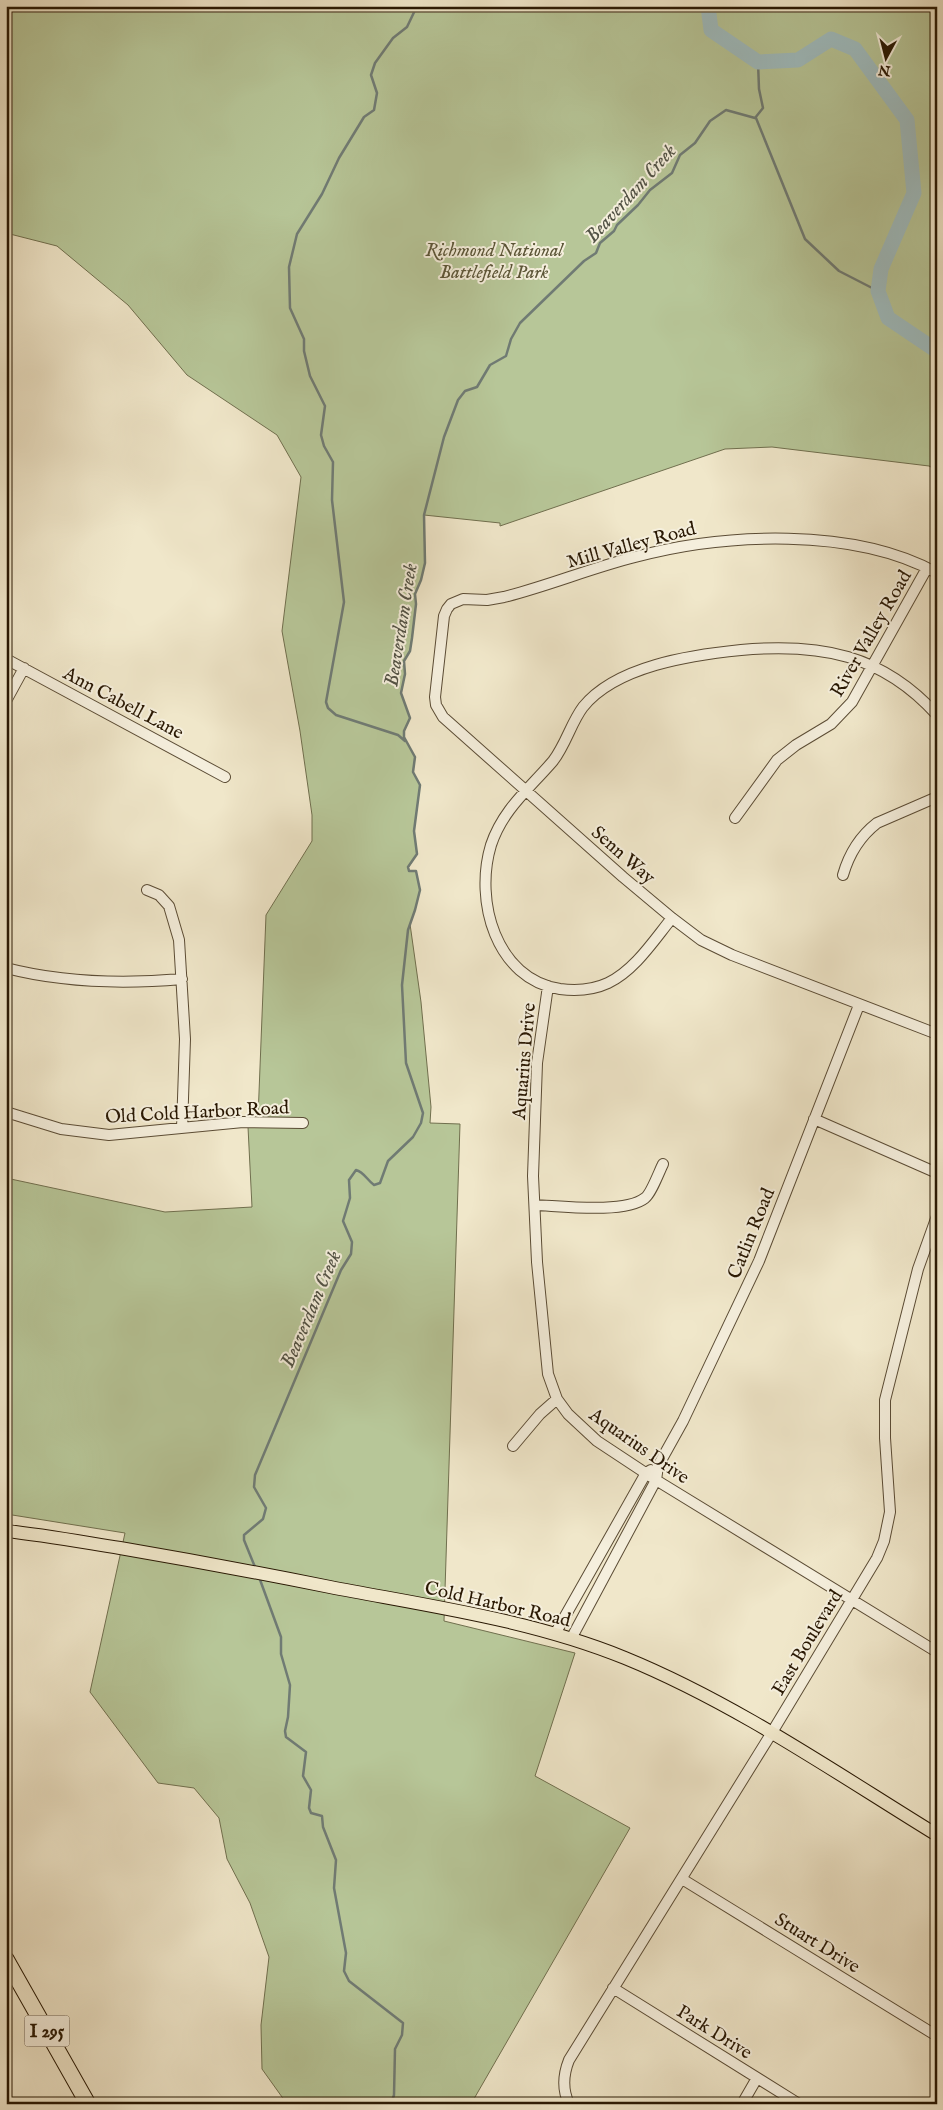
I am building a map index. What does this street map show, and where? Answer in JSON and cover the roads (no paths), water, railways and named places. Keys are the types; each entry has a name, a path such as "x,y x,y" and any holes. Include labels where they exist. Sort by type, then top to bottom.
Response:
{"highway":[{"name":"I 295","path":"6,1959 88,2104"},
{"path":"73,2077 93,2104"}],"main road":[{"name":"Cold Harbor Road","path":"6,1531 43,1535 210,1563 452,1610 571,1639 655,1671 771,1734 937,1836"}],"street":[{"name":"Mill Valley Road","path":"439,660 444,616 451,604 458,600 504,597 607,565 672,548 745,539 816,541 878,550 932,570"},
{"name":"River Valley Road","path":"735,818 777,760 788,750 818,733 842,714 861,690 873,666 932,570"},
{"path":"672,918 628,970 596,988 581,990 548,986 530,979 520,972 508,959 496,937 487,904 486,876 492,843 506,815 515,801 553,760 578,715 590,700 610,684 673,661 720,652 774,649 830,652 873,666 904,684 937,716"},
{"name":"Ann Cabell Lane","path":"6,659 225,777"},
{"name":"Senn Way","path":"439,660 435,697 439,712 623,877 672,918 716,948 859,1005"},
{"path":"6,702 24,668"},
{"path":"843,875 853,849 869,829 877,823 937,797"},
{"path":"147,890 159,895 166,901 171,911 179,940 185,1039 182,1128"},
{"path":"6,968 80,980 134,982 182,979"},
{"name":"Aquarius Drive","path":"548,986 537,1063 533,1176 537,1262 548,1374 557,1399 582,1428 656,1480 937,1652"},
{"path":"859,1005 937,1034"},
{"name":"Catlin Road","path":"571,1639 656,1480 658,1466 683,1421 752,1277 859,1005"},
{"name":"Old Cold Harbor Road","path":"6,1112 44,1124 85,1133 124,1134 243,1122 303,1123"},
{"path":"814,1119 937,1173"},
{"path":"535,1204 611,1208 628,1206 646,1198 663,1164"},
{"name":"East Boulevard","path":"570,2104 564,2088 565,2069 580,2042 771,1734 877,1558 888,1527 891,1496 885,1438 885,1400 918,1269 937,1216"},
{"path":"513,1446 540,1414 557,1399"},
{"path":"555,1634 646,1473 658,1466"},
{"name":"Stuart Drive","path":"682,1878 937,2036"},
{"name":"Park Drive","path":"613,1988 799,2104"},
{"path":"742,2104 757,2078"}],"waterway":[{"path":"405,741 398,735 336,715 328,708 326,702 344,602 332,500 333,462 324,446 321,435 325,406 310,376 304,351 304,339 290,308 289,267 297,234 322,194 339,158 364,117 374,110 377,93 371,75 375,63 393,38 407,27 417,6"},
{"path":"708,6 711,30 758,62 798,60 831,39 855,49 907,120 914,193 881,269 878,291 888,318 937,351"},
{"name":"Beaverdam Creek","path":"255,1567 244,1540 244,1535 263,1519 266,1508 254,1487 255,1475 341,1270 351,1254 352,1242 343,1221 350,1198 349,1180 356,1170 361,1172 374,1185 380,1183 388,1161 413,1137 421,1123 423,1113 406,1063 402,985 408,930 420,890 416,871 409,871 408,867 417,854 414,831 420,785 413,772 415,757 404,737 404,731 410,718 401,693 405,674 404,661 410,651 412,638 416,604 415,594 425,563 424,515 444,437 458,400 465,391 477,387 490,365 506,356 511,339 520,323 584,261 596,253 600,243 614,231 617,225 638,205 650,190 672,173 680,155 695,143 710,121 726,110 755,118 763,108 759,89 758,62"},
{"path":"756,118 805,239 839,271 878,291"},
{"name":"Beaverdam Creek","path":"259,1577 281,1637 281,1654 290,1685 286,1737 306,1752 303,1776 311,1790 309,1808 311,1813 322,1816 323,1827 336,1860 334,1888 346,1953 344,1971 349,1981 403,2023 402,2035 395,2049 394,2095 391,2104"}],"park label":[{"name":"Richmond National Battlefield Park","path":"494,260"}]}
